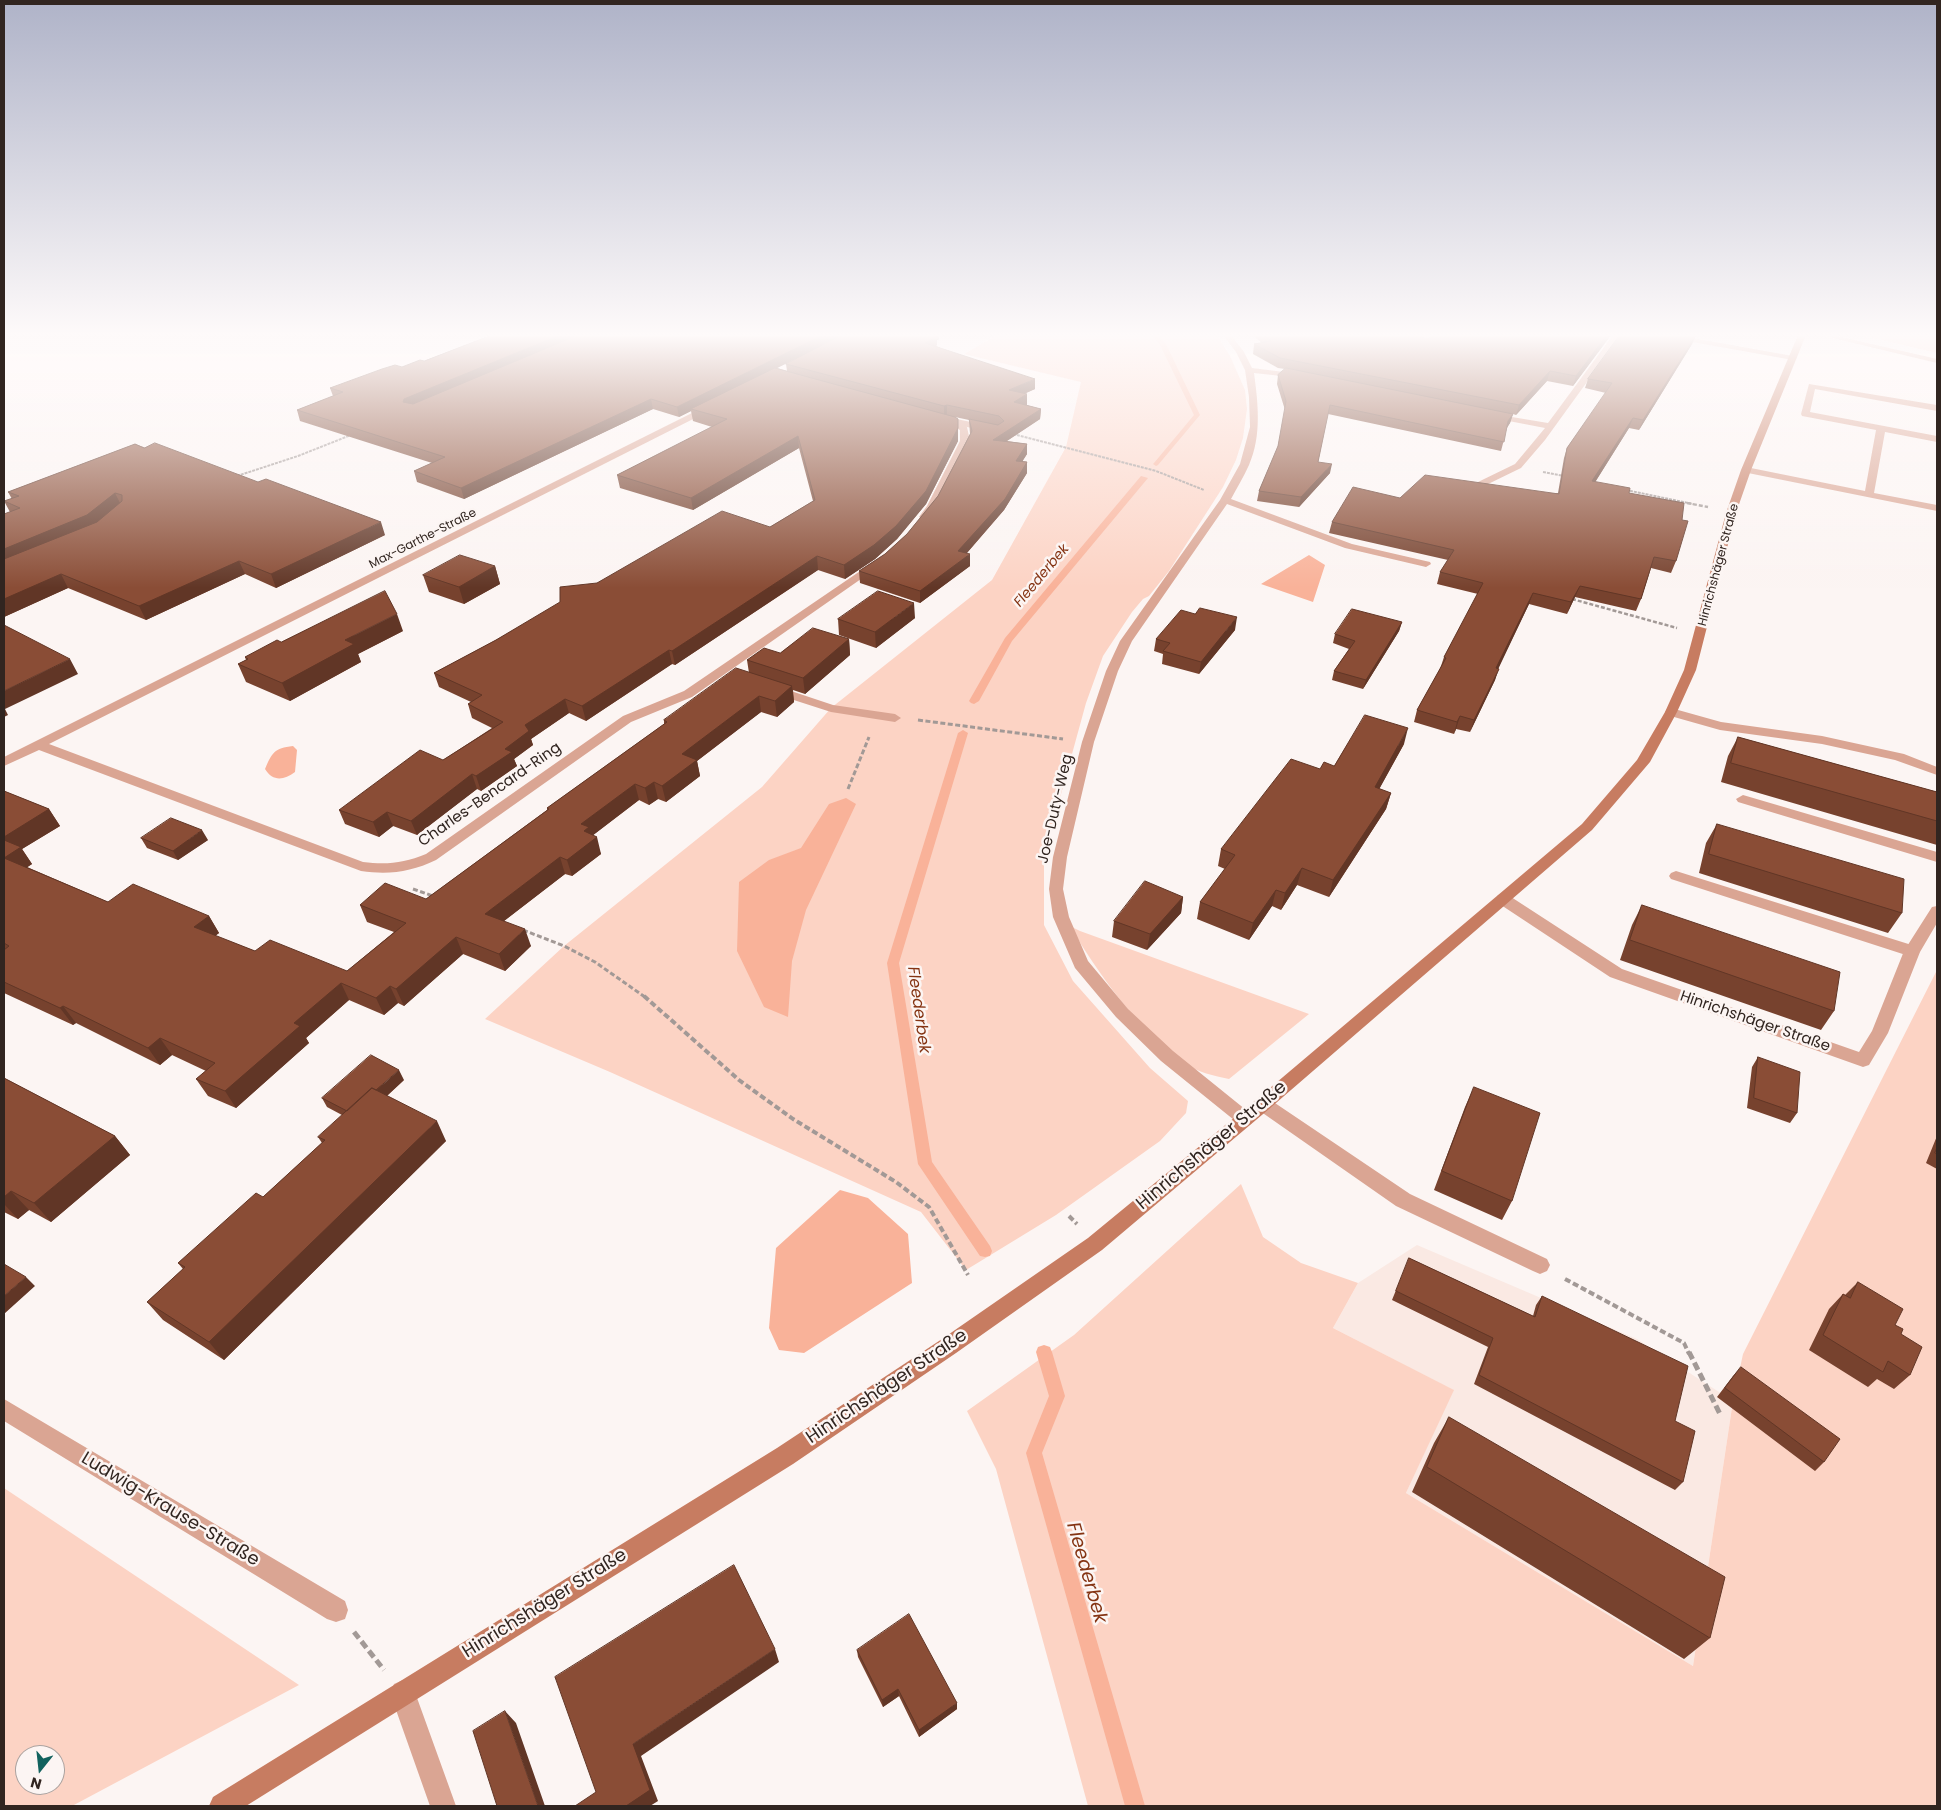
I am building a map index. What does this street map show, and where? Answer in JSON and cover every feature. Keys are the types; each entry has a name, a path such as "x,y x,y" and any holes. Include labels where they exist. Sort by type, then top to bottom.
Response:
{"main road":[{"name":"Hinrichshäger Straße","path":"222,1806 785,1456 949,1346 1095,1244 1263,1104 1587,827 1643,762 1671,712 1690,670 1731,512 1767,419"}],"street":[{"name":"Max-Garthe-Straße","path":"4,762 686,419"},
{"name":"Joe-Duty-Weg","path":"1244,1119 1167,1056 1122,1013 1081,964 1061,917 1056,889 1060,857 1088,742 1112,670 1126,641 1225,500 1245,464 1254,419"},
{"path":"1515,419 1549,426"},
{"path":"1481,484 1518,466 1542,438 1554,419"},
{"path":"1835,419 1937,439"},
{"path":"947,420 998,431"},
{"path":"918,524 932,506 965,441 964,429 947,420"},
{"path":"1869,494 1881,428"},
{"path":"1746,470 1937,508"},
{"path":"1225,500 1349,546 1426,564"},
{"name":"Charles-Bencard-Ring","path":"39,745 361,866 386,870 412,866 431,857 627,719 671,703 688,694 888,555"},
{"path":"719,672 738,678"},
{"path":"766,687 831,708 895,718"},
{"path":"1671,712 1720,726 1822,740 1899,757 1937,771"},
{"path":"1743,799 1937,857"},
{"path":"1676,876 1912,951"},
{"name":"Hinrichshäger Straße","path":"1503,899 1616,973 1863,1060 1880,1033 1912,951 1937,911"},
{"path":"1263,1104 1403,1200 1540,1265"},
{"name":"Ludwig-Krause-Straße","path":"4,1409 336,1610"},
{"path":"403,1693 443,1806"}],"path":[{"path":"998,431 1156,472 1193,485 1225,500"},
{"path":"231,479 298,456 359,432"},
{"path":"1518,466 1567,477"},
{"path":"1625,489 1731,512"},
{"path":"1567,598 1700,634"},
{"path":"848,789 878,716"},
{"path":"895,718 1088,742"},
{"path":"386,870 396,882 434,896"},
{"path":"517,928 564,946 595,962 645,997 738,1080 792,1118 896,1182 929,1207 968,1275"},
{"path":"1540,1265 1684,1344 1721,1416"},
{"path":"336,1610 403,1693"}],"shaded area":[{"path":"1072,419 1246,419 1243,438 1236,460 1223,487 1169,571 1149,596 1143,599 1132,612 1103,656 1086,703 1044,856 1044,925 1073,981 1150,1068 1188,1101 1186,1113 1160,1141 1056,1215 966,1270 921,1212 610,1072 485,1019 564,946 762,787 831,708 992,580 1066,447"},
{"path":"1309,555 1325,565 1313,602 1261,584"},
{"path":"293,746 297,750 295,772 283,778 275,778 268,773 265,769 274,752"},
{"path":"846,798 856,804 806,910 792,961 788,1017 764,1007 737,951 739,882 769,860 801,848 829,804"},
{"path":"1070,926 1309,1014 1229,1079 1190,1067 1152,1036 1136,1019 1093,963"},
{"path":"1937,970 1937,1806 1088,1806 996,1469 967,1411 1074,1335 1241,1184 1263,1237 1301,1263 1358,1283 1333,1328 1454,1390 1406,1493 1693,1666 1733,1401 1743,1354"},
{"path":"840,1190 868,1198 908,1234 912,1283 804,1353 779,1350 769,1328 776,1248"},
{"path":"1417,1245 1637,1339 1733,1401 1693,1666 1406,1493 1453,1390 1333,1328 1358,1283"},
{"path":"4,1488 299,1685 72,1806 4,1806"}],"building":[{"path":"327,419 607,419 461,488 414,471 445,457"},
{"path":"726,419 958,419 958,428 926,491 896,526 874,545 844,565 817,556 672,651 669,650 582,706 565,699 525,725 529,731 505,749 512,752 476,776 472,774 411,821 387,812 373,822 339,810 420,750 443,760 503,722 468,704 482,695 434,673 496,640 560,602 560,587 597,583 722,511 770,527 815,500 798,436 691,498 617,475"},
{"path":"969,419 998,425 1004,421 1002,419 1025,419 993,440 1027,444 1016,461 1027,462 1005,499 958,551 970,554 920,591 859,571 885,554 907,534 938,496 972,431"},
{"path":"1283,419 1327,419 1318,462 1332,464 1301,497 1259,491 1278,446"},
{"path":"1398,419 1509,419 1504,442"},
{"path":"1587,419 1632,419 1592,481 1630,488 1629,493 1684,503 1682,520 1688,521 1676,561 1654,557 1641,599 1580,586 1571,602 1533,593 1496,668 1499,669 1474,720 1460,716 1457,722 1417,710 1446,658 1444,657 1483,583 1440,572 1454,550 1332,522 1353,487 1400,498 1425,475 1559,494 1567,448"},
{"path":"155,443 258,482 266,479 381,522 271,574 239,561 139,606 61,574 4,599 4,559 97,522 122,501 122,495 115,493 87,515 4,549 4,514 20,508 4,501 19,496 8,492 135,444 144,448"},
{"path":"460,555 495,566 459,587 423,575"},
{"path":"385,591 397,614 345,640 354,644 282,683 238,664 248,659 245,657 277,640 281,642"},
{"path":"878,591 914,603 875,632 838,619"},
{"path":"1200,608 1237,617 1201,662 1163,651 1170,643 1156,639 1181,610 1195,614"},
{"path":"1352,609 1402,622 1366,680 1334,671 1355,641 1335,634"},
{"path":"4,625 70,659 4,691"},
{"path":"813,628 849,639 803,678 747,660 764,648 780,653"},
{"path":"736,668 792,686 775,701 759,696 682,754 697,760 662,786 654,782 645,788 635,784 581,824 589,827 584,831 597,837 567,860 560,857 485,914 525,929 499,954 456,937 396,989 390,986 376,998 341,983 294,1023 300,1026 225,1091 196,1079 215,1063 160,1038 148,1048 63,1006 60,1008 4,982 4,950 9,946 4,943 4,858 108,902 133,884 209,916 194,927 255,951 270,940 347,971 406,923 360,905 385,883 426,899 549,809 547,808 667,722 664,720"},
{"path":"1365,715 1408,728 1375,787 1391,793 1333,880 1302,868 1285,893 1276,890 1253,923 1200,902 1235,855 1221,849 1291,759 1320,769 1324,762 1334,766"},
{"path":"1738,737 1937,792 1937,821 1731,763"},
{"path":"4,791 49,809 4,837"},
{"path":"171,818 202,830 173,851 141,838"},
{"path":"1717,824 1904,879 1902,913 1709,854"},
{"path":"4,840 21,847 4,858"},
{"path":"1145,881 1183,897 1150,934 1114,921"},
{"path":"1642,905 1840,972 1834,1011 1630,940"},
{"path":"371,1055 399,1070 376,1090 372,1088 347,1111 322,1098"},
{"path":"1758,1057 1800,1072 1797,1113 1754,1098"},
{"path":"4,1078 115,1136 34,1203 11,1191 4,1197"},
{"path":"1474,1087 1540,1113 1512,1201 1442,1171"},
{"path":"372,1088 437,1121 209,1342 147,1302 185,1267 178,1263 256,1193 263,1197 325,1140 318,1137"},
{"path":"1409,1258 1535,1317 1542,1296 1688,1366 1675,1421 1695,1431 1683,1482 1479,1375 1493,1338 1396,1291"},
{"path":"4,1264 26,1277 4,1296"},
{"path":"1858,1282 1903,1309 1895,1325 1903,1329 1901,1334 1922,1347 1910,1375 1888,1361 1883,1372 1823,1335 1843,1294 1850,1298"},
{"path":"1741,1367 1840,1439 1824,1462 1725,1388"},
{"path":"1449,1417 1725,1577 1710,1638 1427,1467"},
{"path":"734,1565 775,1649 633,1744 650,1790 626,1806 575,1806 596,1792 555,1677"},
{"path":"909,1614 957,1703 919,1730 898,1689 882,1700 857,1650"},
{"path":"505,1711 538,1806 497,1806 473,1731"}],"waterway":[{"name":"Fleederbek","path":"1156,464 1193,419"},
{"name":"Fleederbek","path":"974,701 1008,640 1144,478"},
{"name":"Fleederbek","path":"963,733 893,963 925,1164 985,1251"},
{"name":"Fleederbek","path":"1044,1352 1057,1396 1034,1453 1135,1806"}]}
